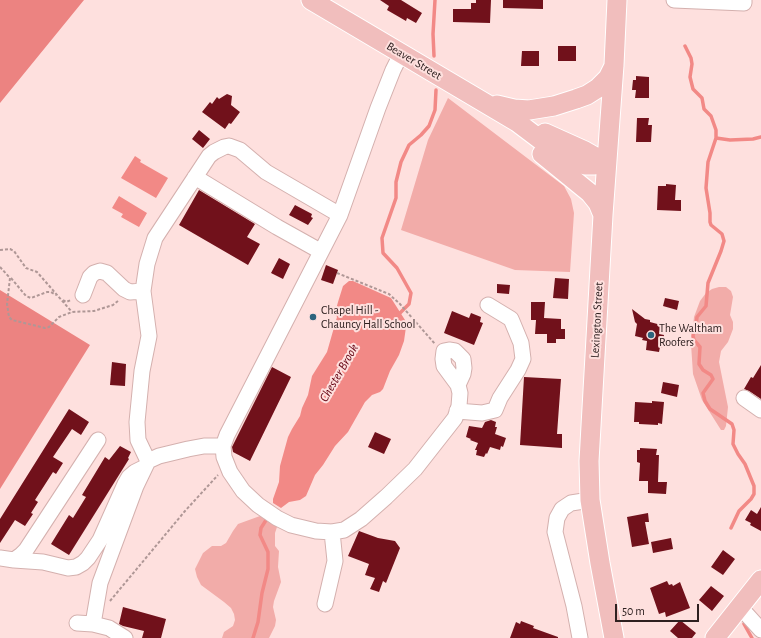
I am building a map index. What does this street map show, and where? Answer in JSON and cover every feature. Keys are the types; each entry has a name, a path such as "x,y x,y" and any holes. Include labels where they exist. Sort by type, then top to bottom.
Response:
{"main road":[{"name":"Beaver Street","path":"311,0 517,122 570,160 585,165 606,163"},
{"name":"Lexington Street","path":"614,638 590,500 588,461 617,0"},
{"path":"478,99 498,106 521,110 554,106 593,92 604,83 614,65"},
{"path":"460,88 590,193 598,203 603,215"},
{"path":"715,638 761,580"}],"lane":[{"path":"674,0 744,3 744,0"},
{"path":"401,54 378,108 340,215 320,251 227,435 224,446 224,457 232,476 243,491 264,509 291,525 312,530 332,532 344,530 353,525 386,497 415,469 455,418 459,406 460,393 458,385 463,374 463,359 455,351 444,351 443,354"},
{"path":"94,624 100,584 146,465 138,440 137,422 142,371 148,336 137,291 155,238 194,177 214,152 224,147 240,150 266,172 340,215"},
{"path":"194,177 320,251"},
{"path":"83,295 90,277 94,272 100,271 107,273 124,289 137,291"},
{"path":"457,411 482,413 495,410 500,398 518,370 523,359 521,343 511,319 488,305"},
{"path":"744,398 761,410"},
{"path":"7,559 21,555 31,543 98,440"},
{"path":"7,559 43,562 68,568 76,567 88,558 100,540 124,484 135,472 159,456 204,446 224,446"},
{"path":"580,638 574,606 555,532 557,518 562,509 571,503 590,500"},
{"path":"325,604 334,561 332,532"},
{"path":"740,607 761,630"},
{"path":"78,623 94,624 109,628 124,638"}],"path":[{"path":"0,250 10,249 14,251 26,268 37,272 72,312"},
{"path":"0,267 26,296 31,298 51,292 66,302 69,302 74,297 83,295"},
{"path":"337,272 384,292 394,298 443,354"},
{"path":"10,278 7,304 9,317 12,320 45,328 50,327 59,317 72,312 94,311 113,304 137,291"},
{"path":"109,603 185,511 227,466"}],"shaded area":[{"path":"0,0 84,0 0,103"},
{"path":"448,98 564,186 571,199 574,213 570,272 515,270 401,230 428,140"},
{"path":"719,287 726,287 731,291 733,297 730,315 733,322 733,329 728,342 721,351 719,362 728,407 726,426 724,430 721,430 702,400 693,374 691,344 694,317 700,301 706,293"},
{"path":"0,290 90,345 0,489"},
{"path":"260,516 277,527 275,533 275,546 279,551 278,567 281,582 273,607 276,620 275,626 269,638 222,638 224,632 233,626 235,620 234,614 231,608 201,585 195,569 203,553 212,546 221,546 226,543 238,524"}],"water":[{"path":"135,156 141,160 140,162 168,178 156,198 121,178"},
{"path":"119,196 147,213 139,227 121,217 123,214 112,208"},
{"path":"349,281 353,281 391,298 405,320 406,327 404,341 383,389 372,395 365,402 348,432 335,446 315,475 306,496 300,500 289,502 281,508 273,503 273,499 279,482 280,466 288,437 300,416 308,395 312,376 327,352 337,317 335,313 338,302 343,286"}],"building":[{"path":"380,0 401,0 422,13 416,23 407,18 406,21 387,10 389,6"},
{"path":"476,0 491,0 490,23 453,22 453,9 471,9 471,3 476,3"},
{"path":"503,0 543,0 543,9 503,8"},
{"path":"558,46 576,46 576,61 558,61"},
{"path":"522,51 539,51 539,66 521,66"},
{"path":"636,76 649,77 649,98 635,98 636,90 632,90 633,80 636,80"},
{"path":"227,94 232,96 231,105 240,112 225,129 202,112 210,102 212,104 217,97 219,99"},
{"path":"637,118 649,118 648,125 652,125 651,142 636,142"},
{"path":"199,130 210,139 203,148 192,139"},
{"path":"666,184 676,185 675,200 681,200 681,211 657,210 658,186 666,186"},
{"path":"199,190 255,224 247,237 260,244 248,265 179,225"},
{"path":"295,205 312,214 311,217 313,218 308,225 289,215"},
{"path":"279,258 290,264 283,279 271,273"},
{"path":"326,265 338,270 333,284 321,280"},
{"path":"555,278 569,279 568,299 553,298"},
{"path":"497,284 510,285 509,294 497,293"},
{"path":"665,298 679,301 677,310 663,306"},
{"path":"531,302 545,302 544,318 561,319 561,329 565,329 565,339 556,339 556,343 547,343 547,334 535,334 536,320 531,320"},
{"path":"632,309 645,319 650,320 650,322 661,325 659,334 664,335 662,348 660,347 659,352 646,350 647,341 642,340 643,338 635,336 637,324 635,322"},
{"path":"452,311 469,318 471,313 481,317 480,322 483,323 474,345 444,333"},
{"path":"112,362 126,364 125,386 110,385"},
{"path":"761,365 761,399 744,389 751,377 753,378"},
{"path":"272,367 291,377 250,461 233,452 232,447"},
{"path":"524,377 561,379 557,434 562,434 562,448 520,445"},
{"path":"663,382 679,385 677,397 661,393"},
{"path":"652,401 664,402 662,424 639,424 639,422 634,422 635,402 652,403"},
{"path":"69,409 89,422 81,435 72,429 53,457 63,463 56,474 53,472 35,500 38,502 31,513 33,514 25,526 15,520 0,543 0,519"},
{"path":"491,420 496,422 495,427 497,427 495,434 506,438 503,447 501,446 500,450 490,447 484,457 476,455 477,450 475,450 478,443 466,437 469,426 482,428 485,422"},
{"path":"375,432 391,439 384,454 368,447"},
{"path":"120,446 131,452 128,458 129,459 69,555 51,544 69,515 73,518 86,497 82,495 105,457 109,460"},
{"path":"640,448 657,449 656,455 659,455 658,482 667,482 666,494 648,493 648,481 639,481 640,463 637,462 637,450 640,450"},
{"path":"761,507 761,531 750,525 751,523 745,520 751,510 757,514"},
{"path":"648,513 649,522 645,522 649,544 632,547 627,517"},
{"path":"359,531 378,538 395,541 400,548 386,583 383,581 379,592 370,589 375,578 365,575 369,564 348,556"},
{"path":"671,538 673,549 653,553 651,542"},
{"path":"723,550 735,559 723,575 711,567"},
{"path":"667,581 669,585 672,584 673,586 680,582 690,608 666,617 665,612 659,614 650,588"},
{"path":"711,586 724,596 712,611 699,600"},
{"path":"123,607 166,619 161,638 142,638 144,631 119,624"},
{"path":"680,620 696,633 692,638 678,638 670,631"},
{"path":"521,621 534,626 533,628 558,638 510,638 516,622 520,624"}],"waterway":[{"name":"Chester Brook","path":"434,56 433,34 435,0"},
{"path":"685,46 691,58 692,64 690,77 693,89 702,98 704,109 711,116 716,130 716,138 708,162 706,188 711,225 722,234 724,241 708,283 706,306 697,317 693,336 694,340 700,347 699,364 703,370 711,375 713,379 703,393 705,401 710,409 732,424 734,430 733,444 745,464 754,486 754,494 739,511 731,528"},
{"name":"Chester Brook","path":"398,315 409,304 411,293 397,268 383,253 382,238 396,198 396,182 401,162 409,145 429,126 435,110 436,90"},
{"path":"716,138 730,140 753,139 761,137"},
{"name":"Chester Brook","path":"253,638 258,622 262,593 268,569 268,552 260,535 261,528 268,517"},
{"path":"744,624 752,638"}],"place":[{"name":"Chapel Hill - Chauncy Hall School","path":"313,317"},
{"name":"The Waltham Roofers","path":"651,335"}]}
